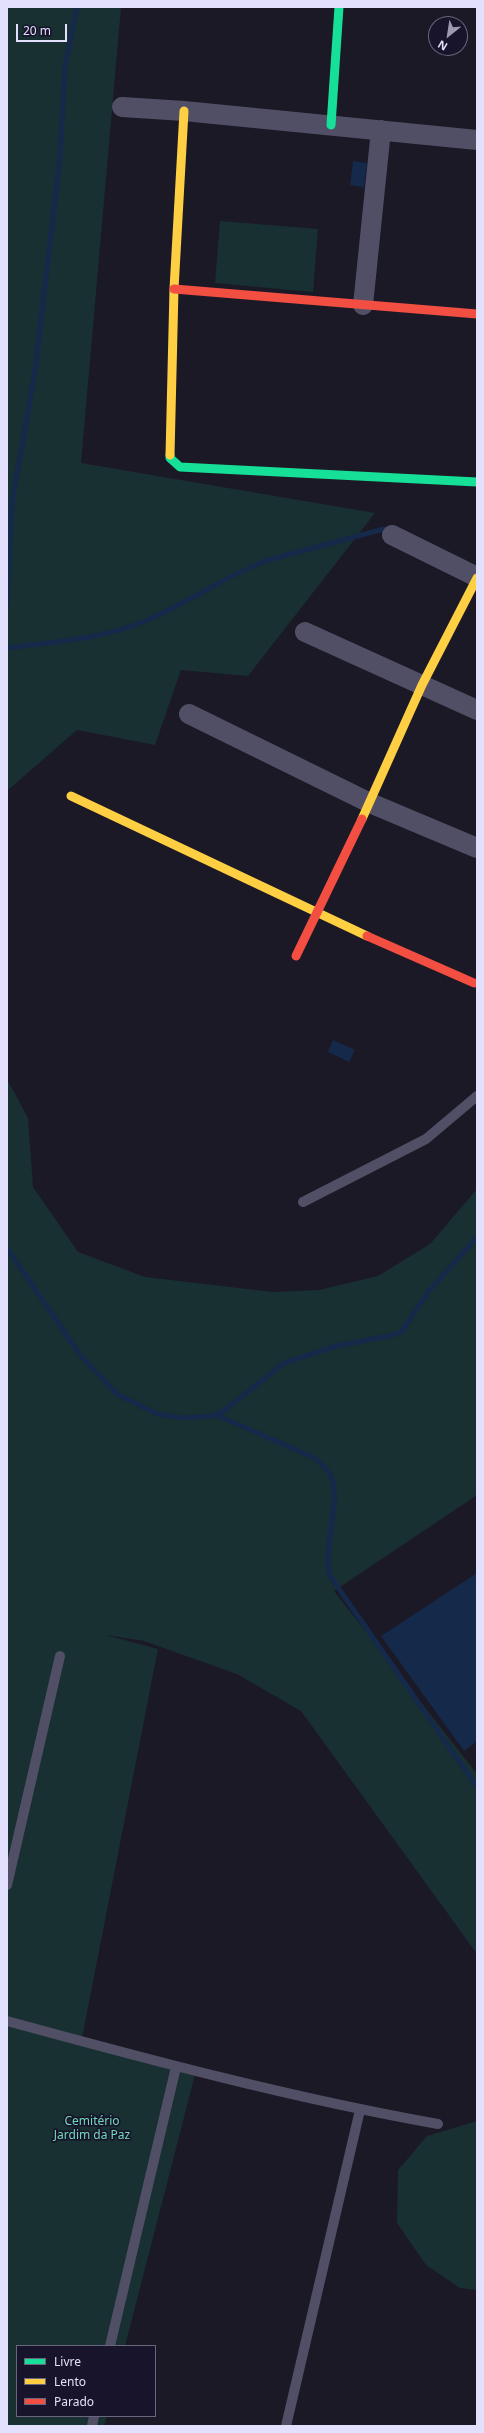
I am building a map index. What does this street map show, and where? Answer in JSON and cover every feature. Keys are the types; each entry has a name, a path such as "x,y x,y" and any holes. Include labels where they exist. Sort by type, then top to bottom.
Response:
{"street":[{"path":"331,125 340,7"},
{"path":"122,107 184,111 477,140"},
{"path":"184,111 174,289 170,458 180,467 477,482"},
{"path":"363,305 381,130"},
{"path":"174,289 477,314"},
{"path":"296,956 318,915 370,803 422,685 477,577 392,535"},
{"path":"305,632 477,710"},
{"path":"189,714 370,803 477,848"},
{"path":"71,796 318,915 474,983"}],"lane":[{"path":"303,1202 426,1139 477,1096"},
{"path":"7,1885 60,1656"},
{"path":"7,2021 176,2067 360,2110 438,2124"},
{"path":"110,2345 176,2067"},
{"path":"286,2426 360,2110"}],"green space":[{"path":"7,7 121,7 81,463 375,513 248,676 181,670 155,745 77,730 7,791"},
{"path":"220,221 318,229 313,292 215,283"},
{"name":"Cemitério Jardim da Paz","path":"7,1079 28,1118 33,1187 78,1252 145,1277 273,1292 319,1290 378,1276 430,1244 477,1189 477,1495 334,1591 477,1774 477,1954 301,1711 237,1674 144,1641 106,1635 158,1649 82,2038 197,2067 125,2345 16,2345 16,2417 107,2417 104,2426 7,2426"},
{"path":"477,2121 477,2290 460,2288 426,2265 397,2223 398,2170 427,2136"}],"water":[{"path":"353,161 367,163 364,187 350,185"},
{"path":"333,1040 355,1050 349,1062 328,1052"},
{"path":"477,1573 477,1741 464,1751 381,1636"}],"waterway":[{"path":"7,605 12,502 35,371 60,157 65,65 77,7"},
{"path":"7,648 95,636 129,627 161,614 252,566 268,560 384,529"},
{"path":"7,1248 80,1355 117,1394 157,1414 182,1418 211,1416 221,1413 284,1363 336,1346 394,1335 402,1331 429,1291 477,1237"},
{"path":"216,1415 315,1458 330,1474 334,1496 334,1509 328,1550 330,1576 477,1787"}],"traffic: fast":[{"path":"331,125 339,7"},
{"path":"170,455 170,458 180,467 477,482"}],"traffic: slow":[{"path":"170,455 174,289 184,111"},
{"path":"362,819 422,685 477,578"},
{"path":"71,796 367,936"}],"traffic: jam":[{"path":"174,289 477,314"},
{"path":"296,956 362,819"},
{"path":"367,936 474,983"}]}
